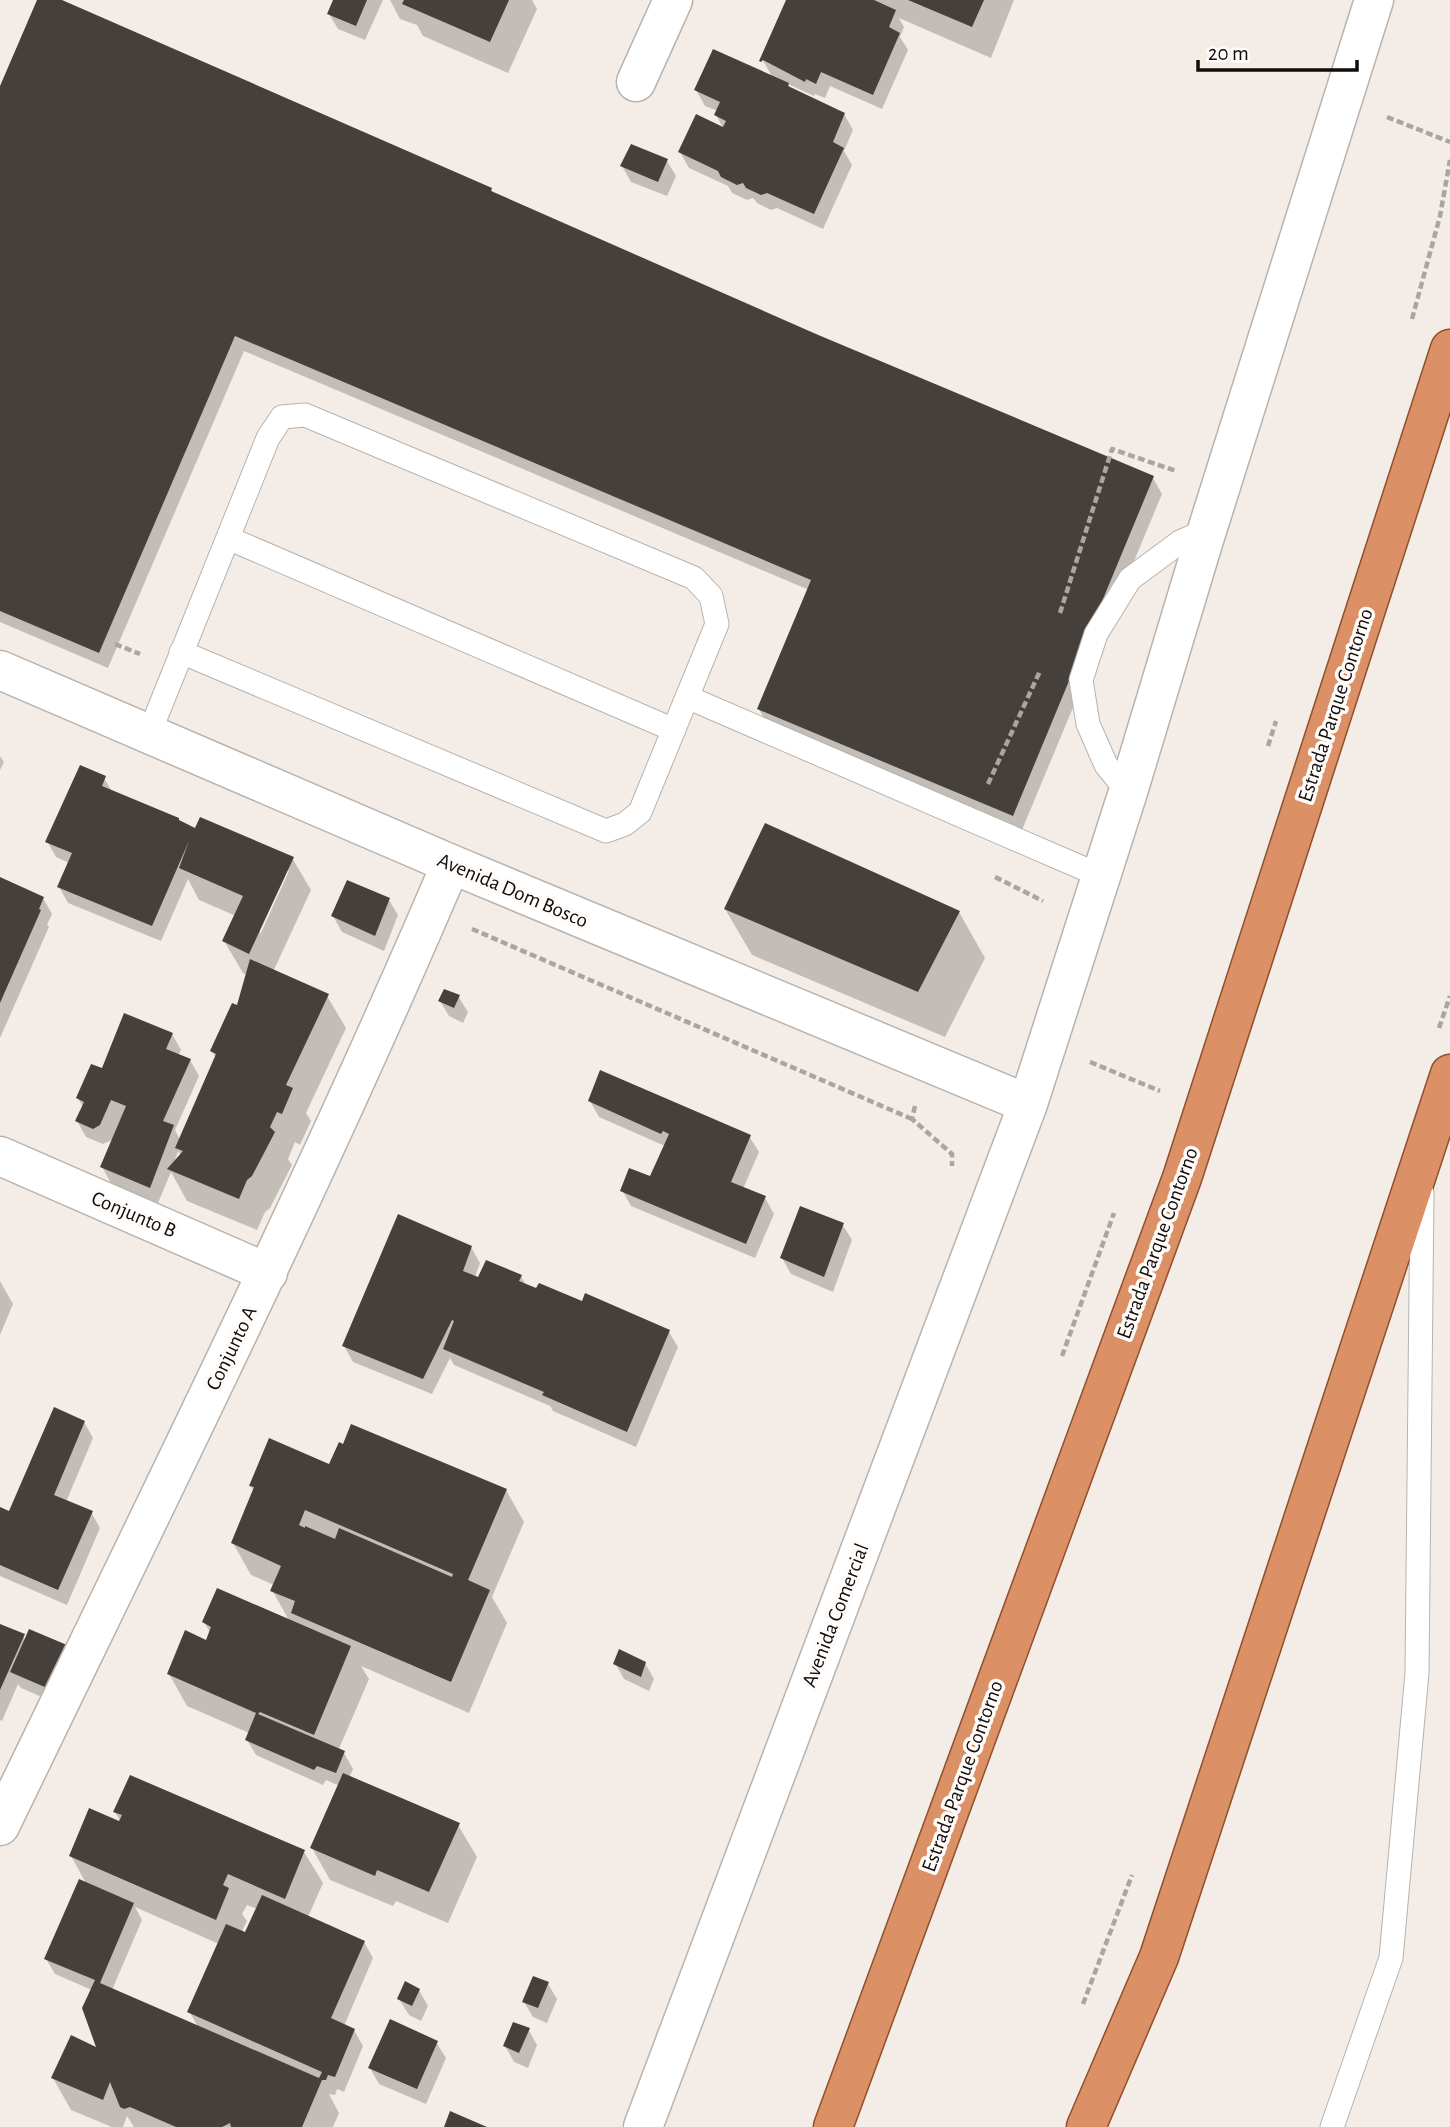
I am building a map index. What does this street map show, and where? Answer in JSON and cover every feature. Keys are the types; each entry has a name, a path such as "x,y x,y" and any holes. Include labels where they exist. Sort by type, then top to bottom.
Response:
{"highway":[{"name":"Estrada Parque Contorno","path":"833,2127 1182,1178 1450,349"},
{"path":"1086,2127 1158,1957 1450,1074"}],"street":[{"path":"636,82 673,0"},
{"name":"Avenida Comercial","path":"643,2127 1028,1104 1128,793 1207,530 1374,0"},
{"name":"Avenida Dom Bosco","path":"0,670 451,864 1028,1104"},
{"name":"Conjunto A","path":"0,1826 268,1272 407,969 451,864"},
{"name":"Conjunto B","path":"0,1156 268,1272"}],"lane":[{"path":"149,734 181,652 268,438 282,417 305,415 694,578 711,596 717,624 640,812 625,824 606,831 181,652"},
{"path":"1128,793 1106,765 1088,724 1081,680 1096,634 1129,579 1180,542 1207,530"},
{"path":"228,538 674,730"},
{"path":"687,697 1101,876"},
{"path":"1332,2127 1391,1958 1417,1673 1422,1159"}],"path":[{"path":"1408,332 1440,216 1450,160"},
{"path":"1265,755 1278,716"},
{"path":"993,831 976,868 1045,901"},
{"path":"431,911 912,1119"},
{"path":"1160,1091 1164,1080"},
{"path":"1059,1363 1116,1208"}],"building":[{"path":"37,0 62,0 492,188 491,191 816,334 1154,476 1013,816 757,709 811,580 235,336 99,653 0,611 0,86"},
{"path":"333,0 367,0 356,26 327,14"},
{"path":"404,0 509,0 490,42 402,4"},
{"path":"786,0 874,0 896,10 889,27 900,33 873,95 821,72 816,84 806,79 805,82 763,60 759,61"},
{"path":"908,0 984,0 972,27"},
{"path":"713,49 789,83 788,86 845,113 833,142 844,148 814,214 767,193 761,195 746,188 743,183 737,185 721,177 718,171 678,152 696,114 723,127 726,121 714,115 720,102 694,90"},
{"path":"631,144 668,159 658,182 620,166"},
{"path":"80,765 106,776 102,786 179,818 195,828 200,817 294,857 249,954 222,941 243,896 179,868 189,841 152,926 57,887 72,853 45,842"},
{"path":"765,823 960,911 918,992 724,909"},
{"path":"0,877 44,897 39,909 41,910 0,1003"},
{"path":"347,880 390,898 375,936 331,916"},
{"path":"250,959 329,994 286,1085 293,1088 282,1114 277,1112 270,1127 275,1132 239,1199 167,1169 183,1151 175,1148 216,1054 210,1051 232,1003 237,1005"},
{"path":"444,989 460,995 454,1008 438,1001"},
{"path":"124,1013 173,1033 166,1049 191,1059 163,1121 174,1125 150,1188 100,1167 126,1106 111,1100 100,1125 93,1129 75,1121 84,1102 76,1098 91,1064 102,1068"},
{"path":"600,1070 751,1135 731,1182 766,1196 746,1244 620,1191 629,1168 650,1176 669,1134 663,1131 661,1134 588,1101"},
{"path":"800,1206 844,1223 824,1277 780,1258"},
{"path":"398,1214 472,1246 463,1271 478,1277 486,1260 522,1275 519,1281 536,1288 539,1283 582,1301 585,1293 670,1330 627,1432 542,1395 544,1392 443,1349 454,1321 452,1320 423,1379 342,1346"},
{"path":"54,1407 85,1421 54,1495 93,1511 58,1590 0,1565 0,1507 9,1511"},
{"path":"351,1424 507,1489 468,1580 490,1590 451,1682 291,1613 295,1601 270,1591 281,1566 231,1543 254,1487 249,1486 269,1438 329,1464 339,1442 343,1444","holes":["305,1510 453,1574 452,1577 339,1528 335,1539 299,1525"]},
{"path":"217,1588 351,1646 314,1735 260,1712 258,1714 345,1751 336,1773 317,1766 314,1770 245,1740 256,1713 167,1674 185,1630 206,1640 211,1627 202,1622"},
{"path":"0,1624 25,1634 0,1690"},
{"path":"29,1629 67,1645 47,1688 10,1672"},
{"path":"619,1649 646,1662 641,1677 613,1664"},
{"path":"343,1773 460,1823 429,1892 377,1870 375,1876 310,1848"},
{"path":"130,1775 305,1850 285,1899 228,1874 223,1885 229,1888 216,1920 69,1856 89,1808 119,1821 122,1815 113,1812"},
{"path":"79,1879 134,1903 100,1983 319,2078 322,2072 187,2012 226,1924 245,1932 262,1895 365,1941 331,2018 355,2029 335,2077 328,2075 326,2080 322,2080 302,2127 231,2127 230,2123 222,2127 176,2127 130,2107 120,2107 110,2082 103,2100 51,2078 71,2035 96,2047 82,2008 95,1980 44,1959"},
{"path":"533,1976 549,1982 538,2008 522,2002"},
{"path":"405,1981 420,1989 412,2006 397,1999"},
{"path":"390,2019 438,2041 417,2089 368,2068"},
{"path":"513,2022 530,2028 519,2053 503,2046"},
{"path":"450,2111 487,2127 444,2127"}]}
